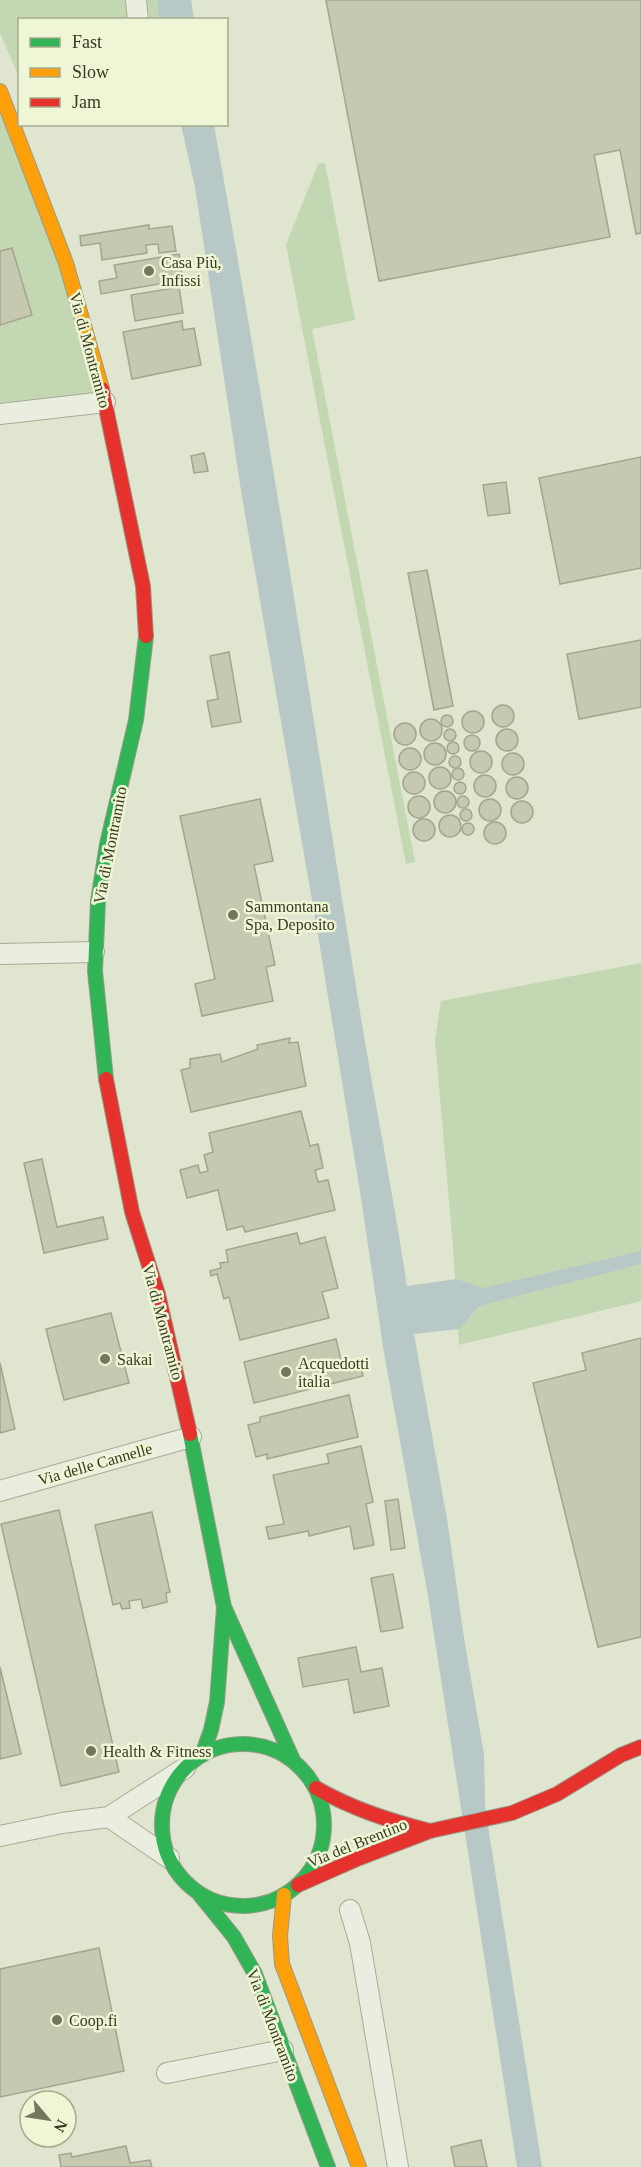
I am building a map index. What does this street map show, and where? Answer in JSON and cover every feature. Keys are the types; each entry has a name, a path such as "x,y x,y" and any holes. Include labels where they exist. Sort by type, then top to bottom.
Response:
{"main road":[{"name":"Via di Montramito","path":"0,91 66,263 90,342 105,402 143,586 146,635 143,672 136,720 107,844 98,901 94,952 98,1014 107,1087 132,1212 160,1304 191,1437 224,1607 293,1760"},
{"name":"Via di Montramito","path":"202,1755 217,1702 224,1607"},
{"name":"Via di Montramito","path":"199,1893 226,1904 241,1906 264,1903 296,1886 313,1866 323,1840 324,1814 316,1788 302,1768 293,1760 268,1748 249,1744 228,1745 202,1755 185,1768 172,1785 164,1805 163,1838 169,1858 178,1874 199,1893 245,1955 255,1974 328,2167"},
{"name":"Via del Brentino","path":"296,1886 357,1859 430,1831 512,1813 557,1794 621,1755 641,1747"},
{"name":"Via del Brentino","path":"316,1788 340,1803 372,1815 430,1831"},
{"name":"Via di Montramito","path":"284,1894 280,1936 282,1964 359,2167"}],"street":[{"path":"136,0 138,18"},
{"path":"0,414 105,402"},
{"path":"0,954 94,952"},
{"name":"Via delle Cannelle","path":"0,1491 191,1437"},
{"path":"0,1836 62,1823 109,1817 185,1768"},
{"path":"109,1817 169,1858"},
{"path":"350,1910 360,1943 398,2167"},
{"path":"168,2073 283,2050"}],"green space":[{"path":"0,0 157,0 159,18 18,18 18,75 0,33"},
{"path":"0,91 105,402 0,414"},
{"path":"325,163 355,320 312,329 415,862 406,864 286,245 318,164"},
{"path":"641,963 641,1301 459,1345 435,1040 441,1001"}],"shaded area":[{"path":"157,0 191,0 194,18 159,18"},
{"path":"181,126 214,126 407,1286 456,1279 484,1288 641,1251 641,1264 479,1306 459,1329 414,1334 448,1525 484,1754 485,1807 542,2167 517,2167 428,1596 383,1347 317,929 242,497 195,187"}],"building":[{"path":"326,0 641,0 641,233 636,234 620,150 594,155 610,237 379,281"},
{"path":"149,225 149,229 172,226 176,251 159,253 158,244 146,245 147,253 102,260 100,243 81,246 80,236"},
{"path":"12,248 32,315 0,325 0,251"},
{"name":"Casa Più, Infissi","path":"179,254 183,280 101,294 99,281 117,278 114,265"},
{"path":"179,287 183,313 135,321 131,295"},
{"path":"182,321 183,330 194,328 201,365 132,379 123,332"},
{"path":"204,453 208,471 194,473 191,456"},
{"path":"641,457 641,568 560,584 539,478"},
{"path":"506,482 510,513 488,516 483,485"},
{"path":"427,570 453,706 434,710 408,573"},
{"path":"641,640 641,707 579,719 567,654"},
{"path":"229,652 241,722 212,727 207,701 218,699 210,656"},
{"path":"503,705 511,708 514,716 511,724 503,727 495,724 492,716 495,708"},
{"path":"473,711 481,714 484,722 481,730 473,733 465,730 462,722 465,714"},
{"path":"447,715 453,721 447,727 441,721"},
{"path":"431,719 439,722 442,730 439,738 431,741 423,738 420,730 423,722"},
{"path":"405,723 413,726 416,734 413,742 405,745 397,742 394,734 397,726"},
{"path":"450,729 456,735 450,741 444,735"},
{"path":"507,729 515,732 518,740 515,748 507,751 499,748 496,740 499,732"},
{"path":"472,735 480,743 472,751 464,743"},
{"path":"453,742 459,748 453,754 447,748"},
{"path":"435,743 443,746 446,754 443,762 435,765 427,762 424,754 427,746"},
{"path":"410,748 418,751 421,759 418,767 410,770 402,767 399,759 402,751"},
{"path":"481,751 489,754 492,762 489,770 481,773 473,770 470,762 473,754"},
{"path":"513,753 521,756 524,764 521,772 513,775 505,772 502,764 505,756"},
{"path":"455,756 461,762 455,768 449,762"},
{"path":"440,767 448,770 451,778 448,786 440,789 432,786 429,778 432,770"},
{"path":"458,768 464,774 458,780 452,774"},
{"path":"414,772 422,775 425,783 422,791 414,794 406,791 403,783 406,775"},
{"path":"485,775 493,778 496,786 493,794 485,797 477,794 474,786 477,778"},
{"path":"517,777 525,780 528,788 525,796 517,799 509,796 506,788 509,780"},
{"path":"460,782 466,788 460,794 454,788"},
{"path":"445,791 453,794 456,802 453,810 445,813 437,810 434,802 437,794"},
{"path":"419,796 427,799 430,807 427,815 419,818 411,815 408,807 411,799"},
{"path":"463,796 469,802 463,808 457,802"},
{"name":"Sammontana Spa, Deposito","path":"260,799 273,861 254,865 275,965 266,967 273,1001 202,1016 195,984 215,979 180,816"},
{"path":"490,799 498,802 501,810 498,818 490,821 482,818 479,810 482,802"},
{"path":"522,801 530,804 533,812 530,820 522,823 514,820 511,812 514,804"},
{"path":"466,809 472,815 466,821 460,815"},
{"path":"450,815 458,818 461,826 458,834 450,837 442,834 439,826 442,818"},
{"path":"424,819 432,822 435,830 432,838 424,841 416,838 413,830 416,822"},
{"path":"495,822 503,825 506,833 503,841 495,844 487,841 484,833 487,825"},
{"path":"468,823 474,829 468,835 462,829"},
{"path":"290,1038 289,1043 298,1042 306,1086 191,1112 181,1070 190,1068 190,1059 220,1054 222,1062 258,1049 257,1045"},
{"path":"301,1111 310,1146 318,1144 323,1168 315,1170 318,1182 328,1180 335,1210 245,1232 243,1226 227,1230 218,1190 187,1198 180,1170 198,1165 200,1173 208,1171 204,1155 213,1152 209,1133"},
{"path":"42,1159 57,1227 103,1217 108,1239 44,1253 24,1163"},
{"path":"297,1233 300,1244 325,1237 338,1288 322,1292 329,1318 240,1340 229,1297 224,1299 217,1274 211,1276 210,1271 221,1268 220,1263 228,1262 226,1250"},
{"path":"111,1313 129,1383 64,1400 46,1329"},
{"path":"641,1338 641,1637 598,1647 533,1383 586,1370 582,1353"},
{"path":"336,1339 342,1364 359,1359 363,1376 254,1403 244,1362"},
{"path":"0,1363 15,1429 0,1433"},
{"path":"349,1395 358,1437 267,1459 267,1454 256,1457 248,1425 260,1422 260,1417"},
{"path":"361,1446 373,1502 366,1504 374,1545 354,1549 350,1526 309,1536 308,1531 269,1539 266,1527 284,1524 273,1475 329,1463 327,1454"},
{"path":"398,1499 405,1548 391,1550 385,1501"},
{"path":"59,1510 119,1772 61,1786 1,1524"},
{"path":"152,1512 170,1592 166,1593 167,1602 143,1608 141,1599 129,1601 130,1608 122,1609 120,1603 113,1605 95,1525"},
{"path":"393,1574 403,1628 381,1632 371,1578"},
{"path":"356,1647 361,1672 382,1668 389,1706 354,1713 348,1679 303,1687 298,1658"},
{"path":"0,1667 21,1754 0,1759"},
{"name":"Coop.fi","path":"99,1948 124,2071 38,2089 18,2089 18,2093 0,2097 0,1969"},
{"path":"481,2140 487,2167 455,2167 451,2147"},
{"path":"126,2146 130,2163 150,2160 152,2167 61,2167 59,2155 71,2153 72,2157"}],"traffic: fast":[{"path":"106,1079 95,971 98,901 107,844 136,720 146,636"},
{"path":"190,1434 224,1607 217,1702 211,1730 202,1755"},
{"path":"225,1609 293,1760"},
{"path":"243,1744 274,1750 300,1768 318,1794 324,1825 318,1856 300,1882 274,1900 243,1906 212,1900 186,1882 168,1856 162,1825 168,1794 186,1768 212,1750 243,1744"},
{"path":"200,1895 234,1937 255,1974 328,2167"}],"traffic: slow":[{"path":"0,91 66,263 102,389"},
{"path":"284,1895 280,1936 282,1964 359,2167"}],"traffic: jam":[{"path":"102,389 143,586 146,636"},
{"path":"106,1079 132,1212 158,1294 190,1434"},
{"path":"298,1885 430,1831 512,1813 557,1794 621,1755 641,1747"},
{"path":"316,1788 372,1814 430,1831"}],"place":[{"name":"Casa Più, Infissi","path":"149,271"},
{"name":"Sammontana Spa, Deposito","path":"233,915"},
{"name":"Sakai","path":"105,1359"},
{"name":"Acquedotti italia","path":"286,1372"},
{"name":"Health & Fitness","path":"91,1751"},
{"name":"Coop.fi","path":"57,2020"}]}
